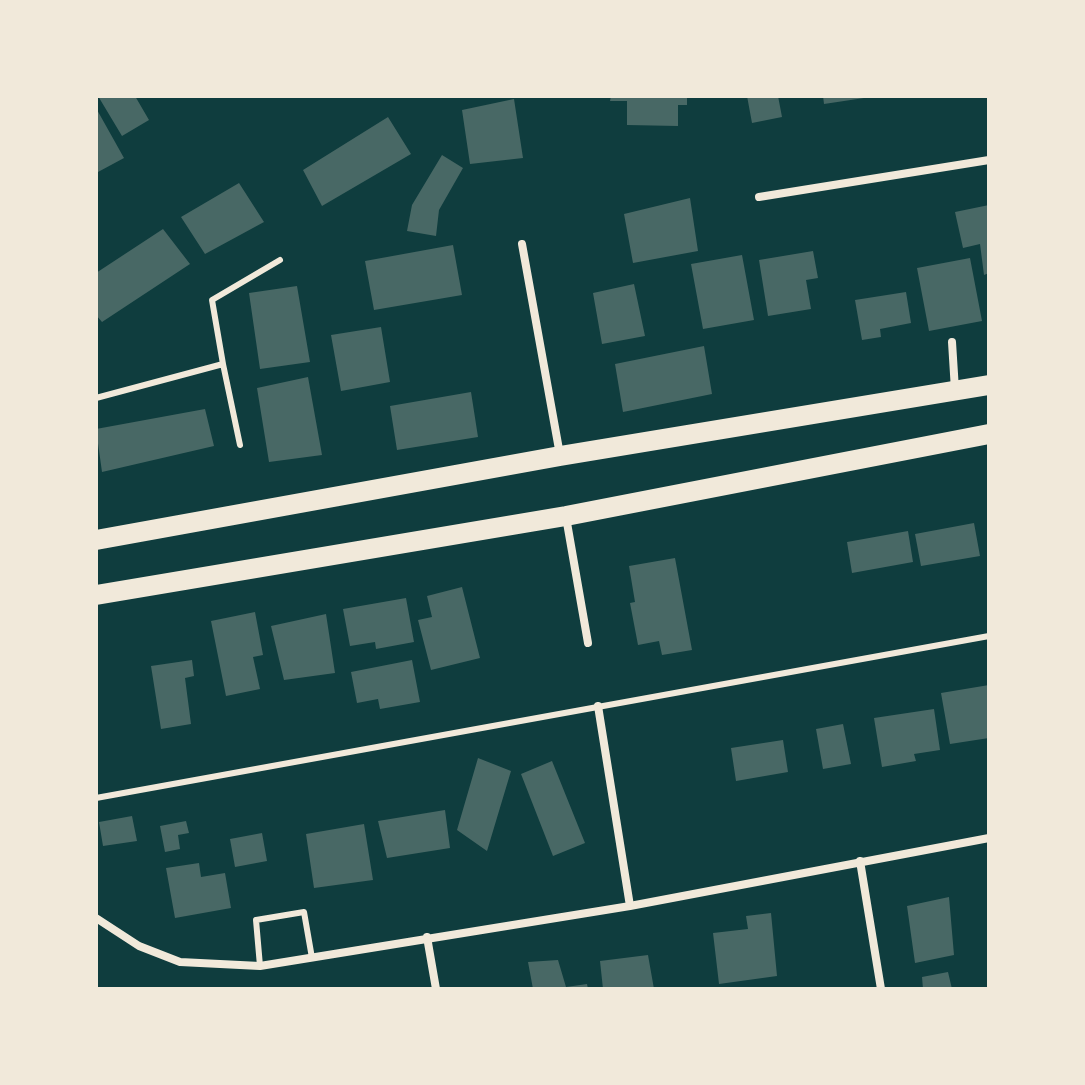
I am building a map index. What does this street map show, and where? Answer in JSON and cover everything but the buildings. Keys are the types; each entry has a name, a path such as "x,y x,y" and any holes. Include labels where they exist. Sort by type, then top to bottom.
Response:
{"main road":[{"path":"96,540 560,456 989,385"},
{"path":"96,595 566,516 989,434"}],"street":[{"path":"759,197 989,160"},
{"path":"522,244 560,456"},
{"path":"952,342 955,391"},
{"path":"566,516 588,643"},
{"path":"598,706 630,906"},
{"path":"96,918 139,946 180,962 260,966 630,906 989,838"},
{"path":"860,861 881,989"},
{"path":"427,937 436,989"}],"lane":[{"path":"240,445 212,300 280,260"},
{"path":"96,398 223,364"},
{"path":"96,798 989,636"},
{"path":"260,966 256,920 304,912 312,958"}]}
